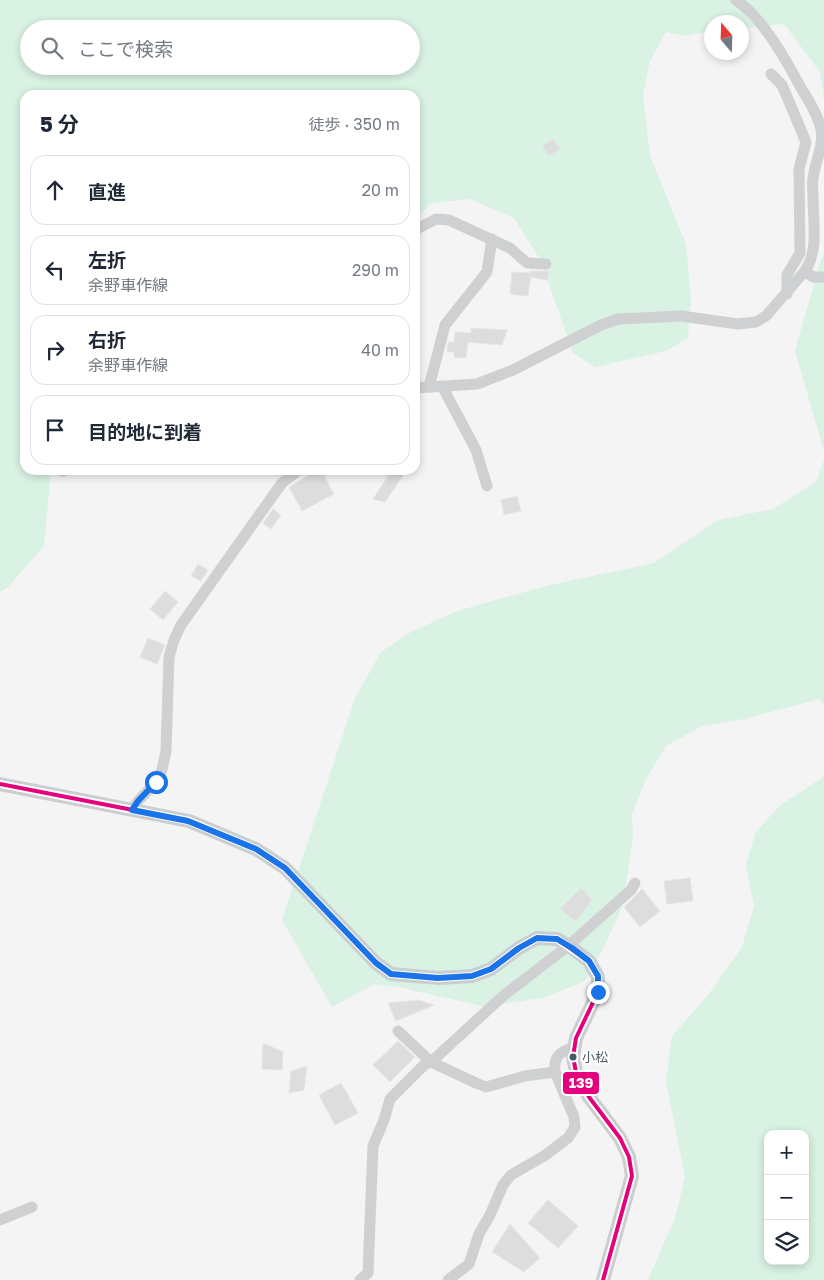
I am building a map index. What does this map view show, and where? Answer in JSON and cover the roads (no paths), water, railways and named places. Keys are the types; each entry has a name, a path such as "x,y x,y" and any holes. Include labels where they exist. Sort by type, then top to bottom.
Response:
{"main road":[{"path":"0,784 188,821 256,849 285,868 376,963 391,974 438,978 472,976 491,969 519,948 537,938 557,939 589,961 598,976 598,992 576,1038 573,1057 578,1077 620,1138 629,1157 632,1176 603,1280"}],"street":[{"path":"420,388 477,384 513,370 601,325 618,319 682,316 738,324 756,322 766,316 787,294 811,263 814,250 812,179 821,146 821,130 815,112 780,51 743,5 736,0"},
{"path":"771,74 782,85 806,142 799,169 800,253 787,275 787,294"},
{"path":"420,227 436,219 449,220 510,248 527,263 546,264"},
{"path":"429,387 445,325 487,272 492,239"},
{"path":"805,271 813,277 824,277"},
{"path":"442,386 476,450 486,486"},
{"path":"132,810 156,782 162,770 166,751 169,657 178,632 282,483 291,475"},
{"path":"360,1280 368,1273 373,1146 384,1120 390,1098 424,1065 431,1062 503,996 568,946 631,890 634,883"},
{"path":"398,1031 431,1062 476,1084 486,1086 525,1076 555,1072"},
{"path":"448,1280 469,1264 479,1234 490,1215 503,1184 512,1175 544,1156 568,1138 575,1127 574,1117 555,1072 554,1064 556,1057 563,1051 574,1047"},
{"path":"0,1220 32,1206"}],"place":[{"name":"小松","path":"573,1057"}]}
